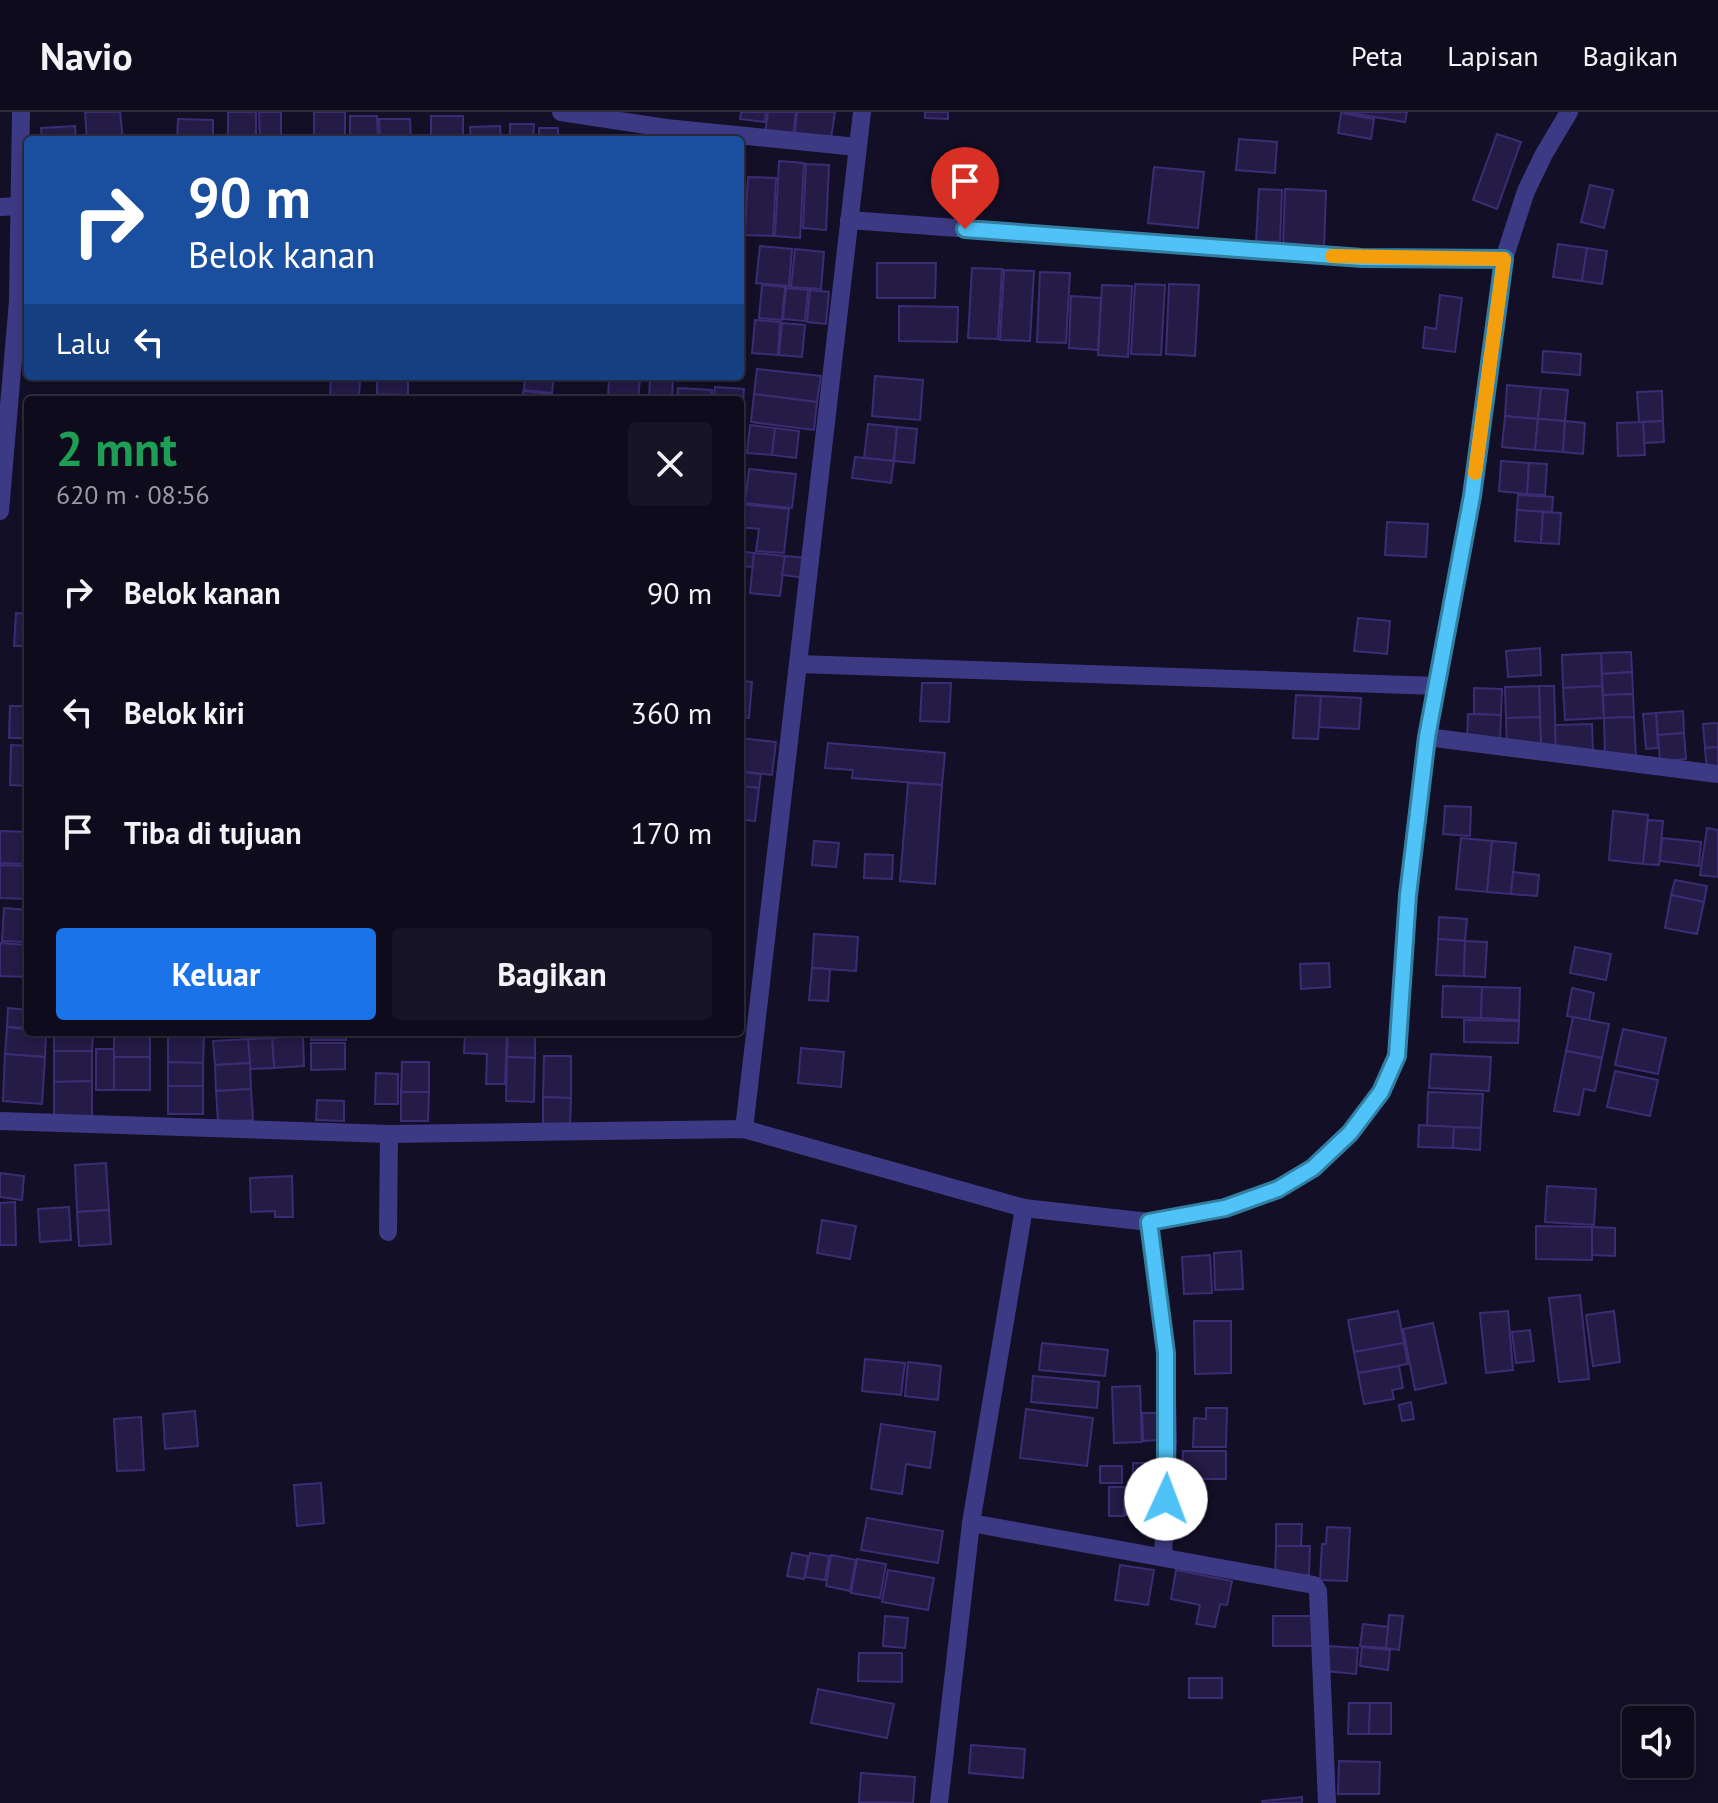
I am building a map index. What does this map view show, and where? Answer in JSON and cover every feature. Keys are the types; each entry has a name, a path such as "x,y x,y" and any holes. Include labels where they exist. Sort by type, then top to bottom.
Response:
{"street":[{"path":"0,511 18,301 21,112"},
{"path":"561,112 666,128 857,147"},
{"path":"744,1129 862,112"},
{"path":"0,1121 389,1134 744,1129 1024,1208 1149,1222 1225,1208 1278,1189 1313,1168 1350,1133 1381,1092 1397,1056 1408,895 1427,737 1472,496 1504,259 1526,191 1569,112"},
{"path":"0,207 21,206"},
{"path":"849,220 1362,258 1504,259"},
{"path":"798,664 1437,686"},
{"path":"1427,737 1718,774"},
{"path":"388,1232 389,1134"},
{"path":"939,1803 971,1523 1024,1208"},
{"path":"1149,1222 1166,1353 1168,1441 1163,1557"},
{"path":"971,1523 1314,1585 1318,1591 1327,1803"}],"building":[{"path":"85,112 120,112 123,136 87,136"},
{"path":"228,112 256,112 256,136 228,136"},
{"path":"259,112 281,112 281,136 260,136"},
{"path":"314,112 345,112 345,136 314,136"},
{"path":"741,112 766,112 765,122 740,119"},
{"path":"768,112 796,112 793,137 765,133"},
{"path":"797,112 835,112 831,138 795,134"},
{"path":"925,112 948,112 948,119 925,118"},
{"path":"1344,112 1407,112 1405,122"},
{"path":"1341,113 1374,119 1371,139 1338,133"},
{"path":"350,116 377,116 378,136 350,136"},
{"path":"431,116 463,116 463,136 431,136"},
{"path":"178,119 213,120 213,136 177,136"},
{"path":"379,119 410,119 411,136 380,136"},
{"path":"510,124 534,124 533,136 510,136"},
{"path":"75,126 76,136 42,136 41,128"},
{"path":"500,126 501,136 471,136 470,127"},
{"path":"539,128 558,128 558,136 539,136"},
{"path":"1497,134 1521,142 1497,209 1473,200"},
{"path":"1239,139 1277,142 1275,173 1236,170"},
{"path":"779,161 804,163 800,238 775,236"},
{"path":"806,164 829,165 826,230 803,228"},
{"path":"1154,167 1204,172 1198,228 1148,223"},
{"path":"748,177 776,178 773,236 745,235"},
{"path":"1590,185 1613,190 1604,228 1581,222"},
{"path":"1259,189 1282,190 1280,242 1256,241"},
{"path":"1285,189 1326,191 1324,248 1283,246"},
{"path":"1558,244 1587,248 1582,281 1553,277"},
{"path":"760,246 792,249 789,286 756,283"},
{"path":"1587,248 1607,251 1602,284 1582,281"},
{"path":"795,249 824,252 821,289 791,287"},
{"path":"877,263 936,263 935,298 877,298"},
{"path":"972,268 1002,269 998,339 968,338"},
{"path":"1004,270 1034,271 1030,341 1000,340"},
{"path":"1040,272 1070,273 1066,343 1037,342"},
{"path":"1135,284 1165,285 1161,355 1131,354"},
{"path":"1169,284 1199,285 1195,356 1166,354"},
{"path":"762,285 785,287 782,320 759,318"},
{"path":"1102,285 1132,286 1128,357 1098,355"},
{"path":"786,288 808,290 805,321 783,319"},
{"path":"810,290 829,292 826,324 807,322"},
{"path":"1440,295 1462,298 1455,352 1423,348 1425,327 1436,329"},
{"path":"1071,296 1101,298 1098,350 1069,348"},
{"path":"899,306 958,307 957,342 899,341"},
{"path":"755,320 780,322 778,355 752,353"},
{"path":"782,323 805,325 802,357 779,355"},
{"path":"1543,351 1581,354 1580,375 1542,372"},
{"path":"757,369 821,376 817,402 754,394"},
{"path":"875,376 923,380 920,420 872,416"},
{"path":"331,380 360,381 359,396 330,395"},
{"path":"377,380 408,380 408,395 377,394"},
{"path":"525,380 554,380 552,393 524,390"},
{"path":"609,380 640,380 638,396 608,396"},
{"path":"650,380 673,380 672,396 649,396"},
{"path":"1507,385 1541,388 1538,419 1505,416"},
{"path":"715,387 744,389 744,396 714,396"},
{"path":"678,388 712,390 712,396 677,396"},
{"path":"1541,388 1568,390 1565,421 1538,419"},
{"path":"523,391 552,394 552,396 522,396"},
{"path":"1662,391 1663,421 1639,422 1637,392"},
{"path":"754,394 817,402 814,430 751,422"},
{"path":"1505,416 1538,419 1535,450 1502,447"},
{"path":"1538,419 1565,421 1563,452 1535,450"},
{"path":"1565,421 1585,423 1583,454 1563,452"},
{"path":"1663,421 1664,442 1644,443 1643,422"},
{"path":"1643,422 1645,455 1618,456 1617,423"},
{"path":"868,424 897,427 894,461 864,458"},
{"path":"750,425 775,428 772,455 747,453"},
{"path":"897,427 917,429 914,463 894,461"},
{"path":"775,428 799,431 796,458 772,455"},
{"path":"855,457 894,461 891,483 852,478"},
{"path":"1501,461 1529,463 1527,494 1499,491"},
{"path":"1529,463 1547,464 1545,495 1527,494"},
{"path":"749,469 796,474 792,508 745,503"},
{"path":"1518,495 1553,497 1552,512 1517,510"},
{"path":"744,504 789,509 784,553 756,551 759,529 744,527"},
{"path":"1517,510 1543,512 1541,543 1515,541"},
{"path":"1543,512 1561,513 1559,544 1541,543"},
{"path":"1387,522 1428,524 1426,557 1385,555"},
{"path":"744,552 754,553 753,567 744,566"},
{"path":"754,553 785,556 780,596 750,593"},
{"path":"785,556 807,558 805,578 782,575"},
{"path":"16,613 24,614 24,646 14,646"},
{"path":"1358,618 1390,621 1387,654 1354,651"},
{"path":"1540,648 1541,675 1508,677 1506,651"},
{"path":"1631,652 1632,672 1602,674 1601,653"},
{"path":"1601,653 1602,686 1563,688 1562,655"},
{"path":"1632,672 1633,694 1603,695 1602,674"},
{"path":"744,681 752,682 749,718 744,717"},
{"path":"922,683 951,683 949,722 920,721"},
{"path":"1539,686 1554,686 1556,746 1541,746"},
{"path":"1539,686 1540,717 1506,718 1505,687"},
{"path":"1602,686 1604,718 1565,720 1563,688"},
{"path":"1474,688 1502,689 1501,715 1474,714"},
{"path":"1633,694 1634,717 1604,718 1603,695"},
{"path":"1296,695 1321,696 1318,739 1293,738"},
{"path":"1321,696 1361,698 1359,729 1319,727"},
{"path":"10,706 24,706 24,738 9,738"},
{"path":"1683,711 1684,733 1658,735 1656,713"},
{"path":"1656,713 1658,748 1646,749 1643,714"},
{"path":"1468,714 1501,715 1500,742 1467,741"},
{"path":"1540,717 1541,746 1507,747 1506,718"},
{"path":"1634,717 1636,757 1605,758 1604,718"},
{"path":"1718,723 1718,747 1705,748 1703,724"},
{"path":"1592,724 1593,753 1556,754 1555,725"},
{"path":"1684,733 1686,759 1660,761 1658,735"},
{"path":"744,738 776,742 772,775 744,772"},
{"path":"828,743 945,753 942,785 852,778 853,770 825,768"},
{"path":"11,745 24,746 24,786 10,785"},
{"path":"1718,747 1718,770 1707,771 1705,748"},
{"path":"744,772 761,774 759,788 744,786"},
{"path":"908,783 942,785 935,884 900,881"},
{"path":"744,786 759,788 755,821 744,820"},
{"path":"1445,806 1471,807 1470,836 1443,834"},
{"path":"1613,811 1648,815 1643,864 1609,860"},
{"path":"1648,820 1663,821 1659,865 1643,864"},
{"path":"1707,828 1718,830 1718,877 1700,875"},
{"path":"0,831 24,832 24,864 0,863"},
{"path":"1461,838 1492,841 1487,892 1456,889"},
{"path":"1662,838 1701,842 1699,866 1660,861"},
{"path":"814,841 839,843 836,867 812,865"},
{"path":"1492,841 1516,843 1511,894 1487,892"},
{"path":"865,854 893,855 892,879 864,878"},
{"path":"0,865 24,866 24,899 0,898"},
{"path":"1513,872 1539,875 1537,896 1511,894"},
{"path":"1675,880 1707,886 1704,902 1671,895"},
{"path":"1671,895 1704,902 1697,934 1665,928"},
{"path":"4,908 24,910 24,942 2,941"},
{"path":"1439,917 1467,919 1465,941 1438,939"},
{"path":"814,934 858,937 856,971 812,968"},
{"path":"1438,939 1465,941 1464,976 1436,975"},
{"path":"1465,941 1487,942 1485,977 1464,976"},
{"path":"0,943 24,945 24,977 0,976"},
{"path":"1575,947 1611,954 1606,980 1570,973"},
{"path":"1329,963 1330,987 1301,989 1300,964"},
{"path":"812,968 830,969 828,1001 809,1000"},
{"path":"1443,986 1482,987 1481,1018 1442,1017"},
{"path":"1482,987 1520,988 1519,1020 1481,1018"},
{"path":"1572,988 1594,993 1589,1020 1567,1016"},
{"path":"8,1008 24,1010 24,1028 7,1027"},
{"path":"1573,1017 1609,1024 1602,1058 1566,1051"},
{"path":"1464,1020 1519,1021 1518,1043 1464,1042"},
{"path":"7,1027 24,1029 24,1036 46,1036 45,1057 5,1054"},
{"path":"1623,1029 1666,1038 1658,1074 1615,1065"},
{"path":"54,1036 93,1036 92,1051 54,1051"},
{"path":"114,1036 150,1036 150,1057 114,1057"},
{"path":"168,1036 204,1036 203,1063 168,1062"},
{"path":"303,1036 304,1066 274,1068 272,1038"},
{"path":"311,1036 346,1036 346,1040 311,1040"},
{"path":"465,1036 507,1036 505,1084 486,1084 487,1054 464,1053"},
{"path":"508,1036 535,1036 535,1058 507,1057"},
{"path":"272,1038 274,1068 250,1069 248,1039"},
{"path":"248,1039 250,1063 215,1065 213,1041"},
{"path":"311,1043 345,1043 345,1069 311,1070"},
{"path":"801,1048 844,1052 841,1087 798,1083"},
{"path":"96,1049 114,1049 114,1090 96,1090"},
{"path":"54,1051 92,1051 92,1081 54,1082"},
{"path":"1566,1051 1602,1058 1595,1091 1584,1089 1579,1115 1554,1111"},
{"path":"5,1054 45,1057 42,1104 3,1101"},
{"path":"1431,1054 1491,1057 1489,1091 1429,1088"},
{"path":"544,1056 571,1056 571,1098 543,1097"},
{"path":"114,1057 150,1057 150,1090 114,1090"},
{"path":"507,1057 535,1058 534,1102 506,1101"},
{"path":"168,1062 203,1063 203,1086 168,1086"},
{"path":"402,1062 429,1062 429,1092 401,1092"},
{"path":"250,1063 251,1089 216,1091 215,1065"},
{"path":"1615,1071 1658,1080 1650,1116 1607,1107"},
{"path":"376,1073 398,1074 398,1104 375,1104"},
{"path":"92,1081 92,1117 54,1116 54,1082"},
{"path":"168,1086 203,1086 203,1114 168,1114"},
{"path":"251,1089 253,1120 218,1122 216,1091"},
{"path":"401,1092 429,1092 428,1121 401,1121"},
{"path":"1428,1092 1483,1094 1481,1128 1427,1126"},
{"path":"543,1097 571,1098 570,1125 543,1125"},
{"path":"317,1100 344,1101 344,1121 316,1120"},
{"path":"1419,1125 1454,1127 1453,1148 1418,1147"},
{"path":"1454,1127 1481,1128 1480,1150 1453,1148"},
{"path":"106,1163 109,1210 77,1212 75,1165"},
{"path":"0,1173 24,1176 22,1200 0,1197"},
{"path":"292,1176 293,1217 275,1217 275,1211 251,1212 250,1178"},
{"path":"1547,1186 1596,1189 1594,1225 1545,1222"},
{"path":"15,1202 16,1245 0,1245 0,1203"},
{"path":"69,1207 71,1240 40,1242 38,1209"},
{"path":"109,1210 111,1244 79,1246 77,1212"},
{"path":"822,1220 856,1226 850,1259 817,1253"},
{"path":"1536,1226 1592,1227 1592,1260 1536,1259"},
{"path":"1592,1227 1615,1228 1615,1256 1592,1255"},
{"path":"1241,1251 1243,1289 1215,1290 1214,1253"},
{"path":"1210,1255 1212,1293 1184,1294 1182,1257"},
{"path":"1580,1295 1589,1379 1559,1382 1549,1298"},
{"path":"1398,1311 1404,1343 1354,1352 1348,1320"},
{"path":"1508,1311 1513,1370 1486,1373 1480,1313"},
{"path":"1614,1311 1620,1362 1593,1366 1586,1315"},
{"path":"1194,1321 1231,1321 1231,1373 1195,1374"},
{"path":"1433,1323 1446,1383 1415,1390 1403,1329"},
{"path":"1530,1330 1534,1361 1516,1363 1512,1332"},
{"path":"1042,1343 1108,1350 1105,1376 1039,1370"},
{"path":"1404,1343 1408,1364 1358,1373 1354,1352"},
{"path":"865,1359 905,1363 901,1395 862,1391"},
{"path":"908,1362 941,1366 938,1400 905,1396"},
{"path":"1399,1366 1403,1388 1392,1390 1394,1399 1364,1404 1358,1373"},
{"path":"1033,1376 1099,1382 1097,1408 1031,1402"},
{"path":"1140,1386 1142,1442 1114,1443 1112,1387"},
{"path":"1411,1402 1414,1419 1402,1421 1399,1405"},
{"path":"1206,1408 1227,1408 1226,1447 1193,1447 1194,1418 1206,1419"},
{"path":"1026,1409 1093,1418 1087,1466 1020,1458"},
{"path":"195,1411 198,1446 165,1449 163,1414"},
{"path":"1142,1413 1159,1413 1159,1440 1143,1441"},
{"path":"141,1417 144,1470 117,1471 114,1419"},
{"path":"881,1424 935,1432 930,1468 906,1464 902,1494 871,1489"},
{"path":"1183,1451 1226,1451 1226,1479 1182,1479"},
{"path":"1133,1463 1160,1463 1160,1482 1133,1482"},
{"path":"1100,1466 1122,1466 1122,1483 1100,1483"},
{"path":"321,1483 324,1523 297,1526 294,1485"},
{"path":"1109,1487 1125,1487 1124,1516 1109,1516"},
{"path":"1126,1487 1160,1487 1160,1515 1126,1515"},
{"path":"867,1518 943,1531 938,1563 861,1550"},
{"path":"1276,1524 1302,1524 1301,1546 1276,1546"},
{"path":"1327,1527 1350,1528 1347,1581 1320,1580 1322,1544 1326,1544"},
{"path":"1276,1546 1310,1546 1309,1575 1275,1575"},
{"path":"792,1553 808,1556 804,1579 787,1576"},
{"path":"810,1553 829,1556 825,1580 805,1577"},
{"path":"831,1555 856,1560 850,1591 826,1586"},
{"path":"857,1559 886,1564 880,1598 851,1593"},
{"path":"1120,1565 1154,1570 1148,1605 1115,1600"},
{"path":"888,1570 934,1578 928,1610 882,1602"},
{"path":"1176,1570 1232,1581 1227,1605 1220,1604 1215,1627 1196,1624 1200,1605 1171,1599"},
{"path":"1389,1615 1403,1616 1399,1650 1386,1648"},
{"path":"885,1616 908,1618 905,1648 883,1646"},
{"path":"1273,1616 1313,1616 1314,1646 1273,1646"},
{"path":"1363,1624 1388,1627 1386,1648 1360,1646"},
{"path":"1328,1646 1358,1648 1356,1674 1325,1671"},
{"path":"1362,1647 1390,1650 1388,1670 1360,1666"},
{"path":"859,1653 902,1653 902,1682 858,1681"},
{"path":"1189,1678 1222,1678 1222,1698 1189,1698"},
{"path":"818,1689 894,1704 887,1738 811,1723"},
{"path":"1349,1703 1370,1703 1369,1734 1348,1734"},
{"path":"1370,1703 1391,1703 1391,1734 1369,1734"},
{"path":"971,1745 1025,1749 1023,1778 969,1773"},
{"path":"1339,1761 1380,1762 1379,1794 1338,1794"},
{"path":"861,1773 915,1777 913,1803 859,1802"},
{"path":"1302,1797 1302,1803 1262,1801"}],"slow traffic":[{"path":"1332,256 1504,259 1475,473"}],"route":[{"path":"965,229 1362,258 1504,259 1472,496 1427,737 1408,895 1397,1056 1381,1092 1350,1133 1313,1168 1278,1189 1225,1208 1149,1222 1166,1353 1166,1499"}]}
